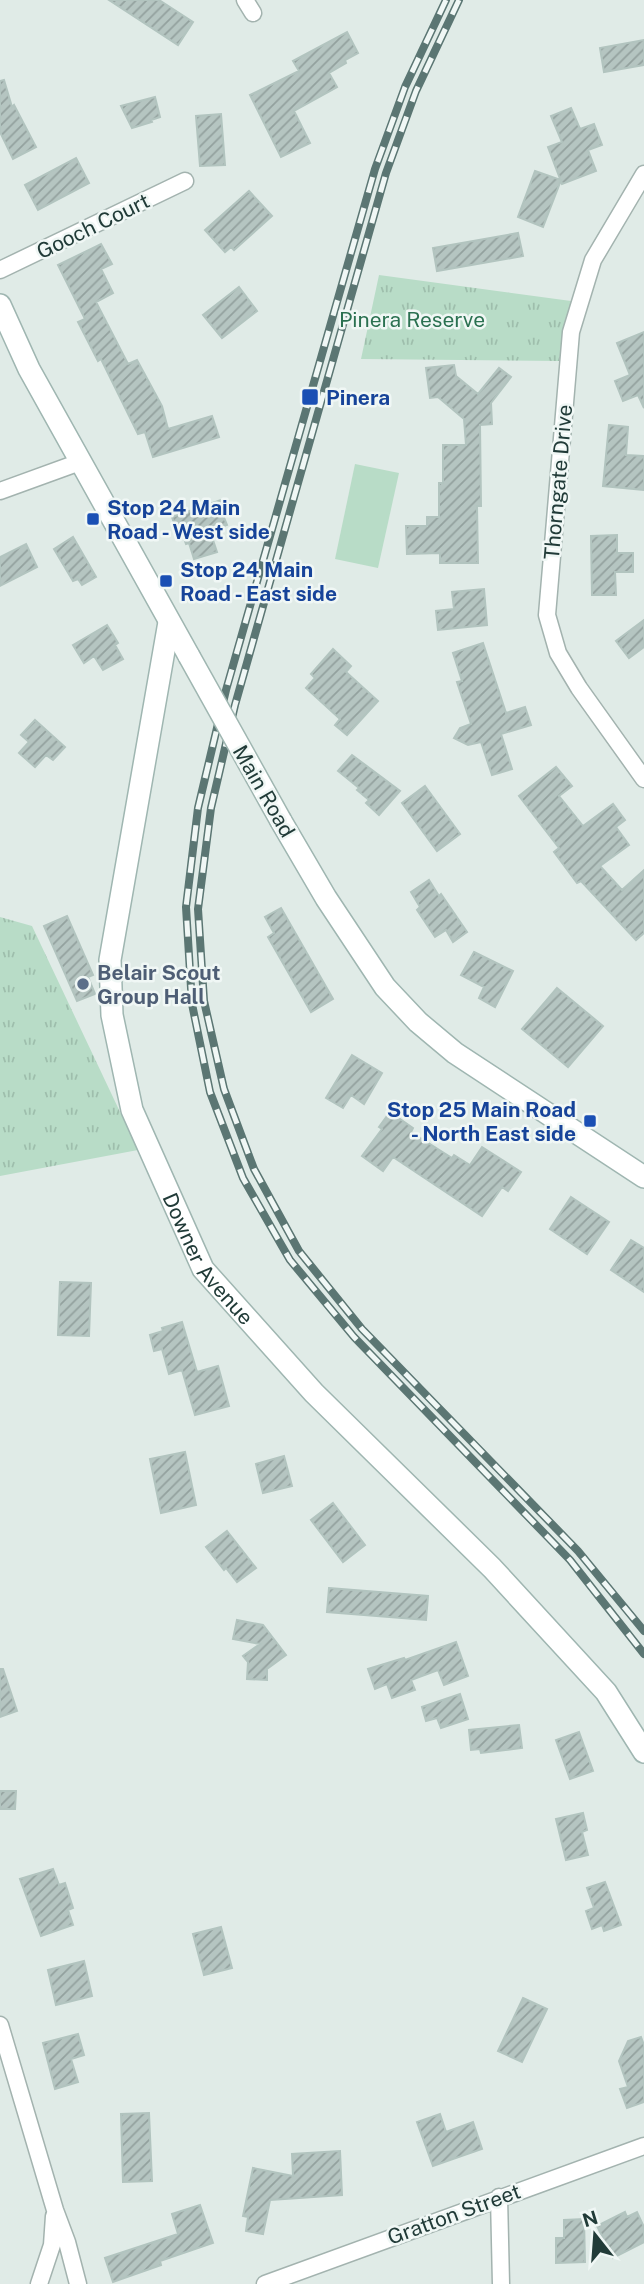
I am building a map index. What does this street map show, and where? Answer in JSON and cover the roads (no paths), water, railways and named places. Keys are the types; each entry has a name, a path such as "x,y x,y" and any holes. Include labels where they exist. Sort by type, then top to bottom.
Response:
{"street":[{"name":"Thorngate Drive","path":"644,174 593,260 570,332 547,615 558,653 579,688 644,779"},
{"name":"Gooch Court","path":"0,270 185,181"},
{"name":"Main Road","path":"0,305 29,369 281,821 326,898 385,987 418,1022 455,1053 644,1177"},
{"path":"0,491 80,462"},
{"name":"Downer Avenue","path":"169,622 110,960 112,1014 132,1110 203,1269 314,1393 492,1568 606,1692 644,1752"},
{"path":"0,2025 78,2284"},
{"name":"Gratton Street","path":"265,2284 644,2146"},
{"path":"499,2197 500,2284"},
{"path":"39,2284 52,2245 54,2210"}],"railway":[{"path":"446,0 405,87 375,169 226,690 198,808 186,907 192,1004 210,1092 243,1178 290,1260 354,1337 570,1560 644,1654"},
{"path":"459,0 416,91 386,173 235,705 211,808 198,909 204,1001 224,1089 254,1169 299,1251 362,1329 578,1551 644,1631"}],"place":[{"name":"Pinera","path":"310,397"},
{"name":"Stop 24 Main Road - West side","path":"93,519"},
{"name":"Stop 24 Main Road - East side","path":"166,581"},
{"name":"Belair Scout Group Hall","path":"83,984"},
{"name":"Stop 25 Main Road - North East side","path":"590,1121"}],"park label":[{"name":"Pinera Reserve","path":"412,319"}]}
